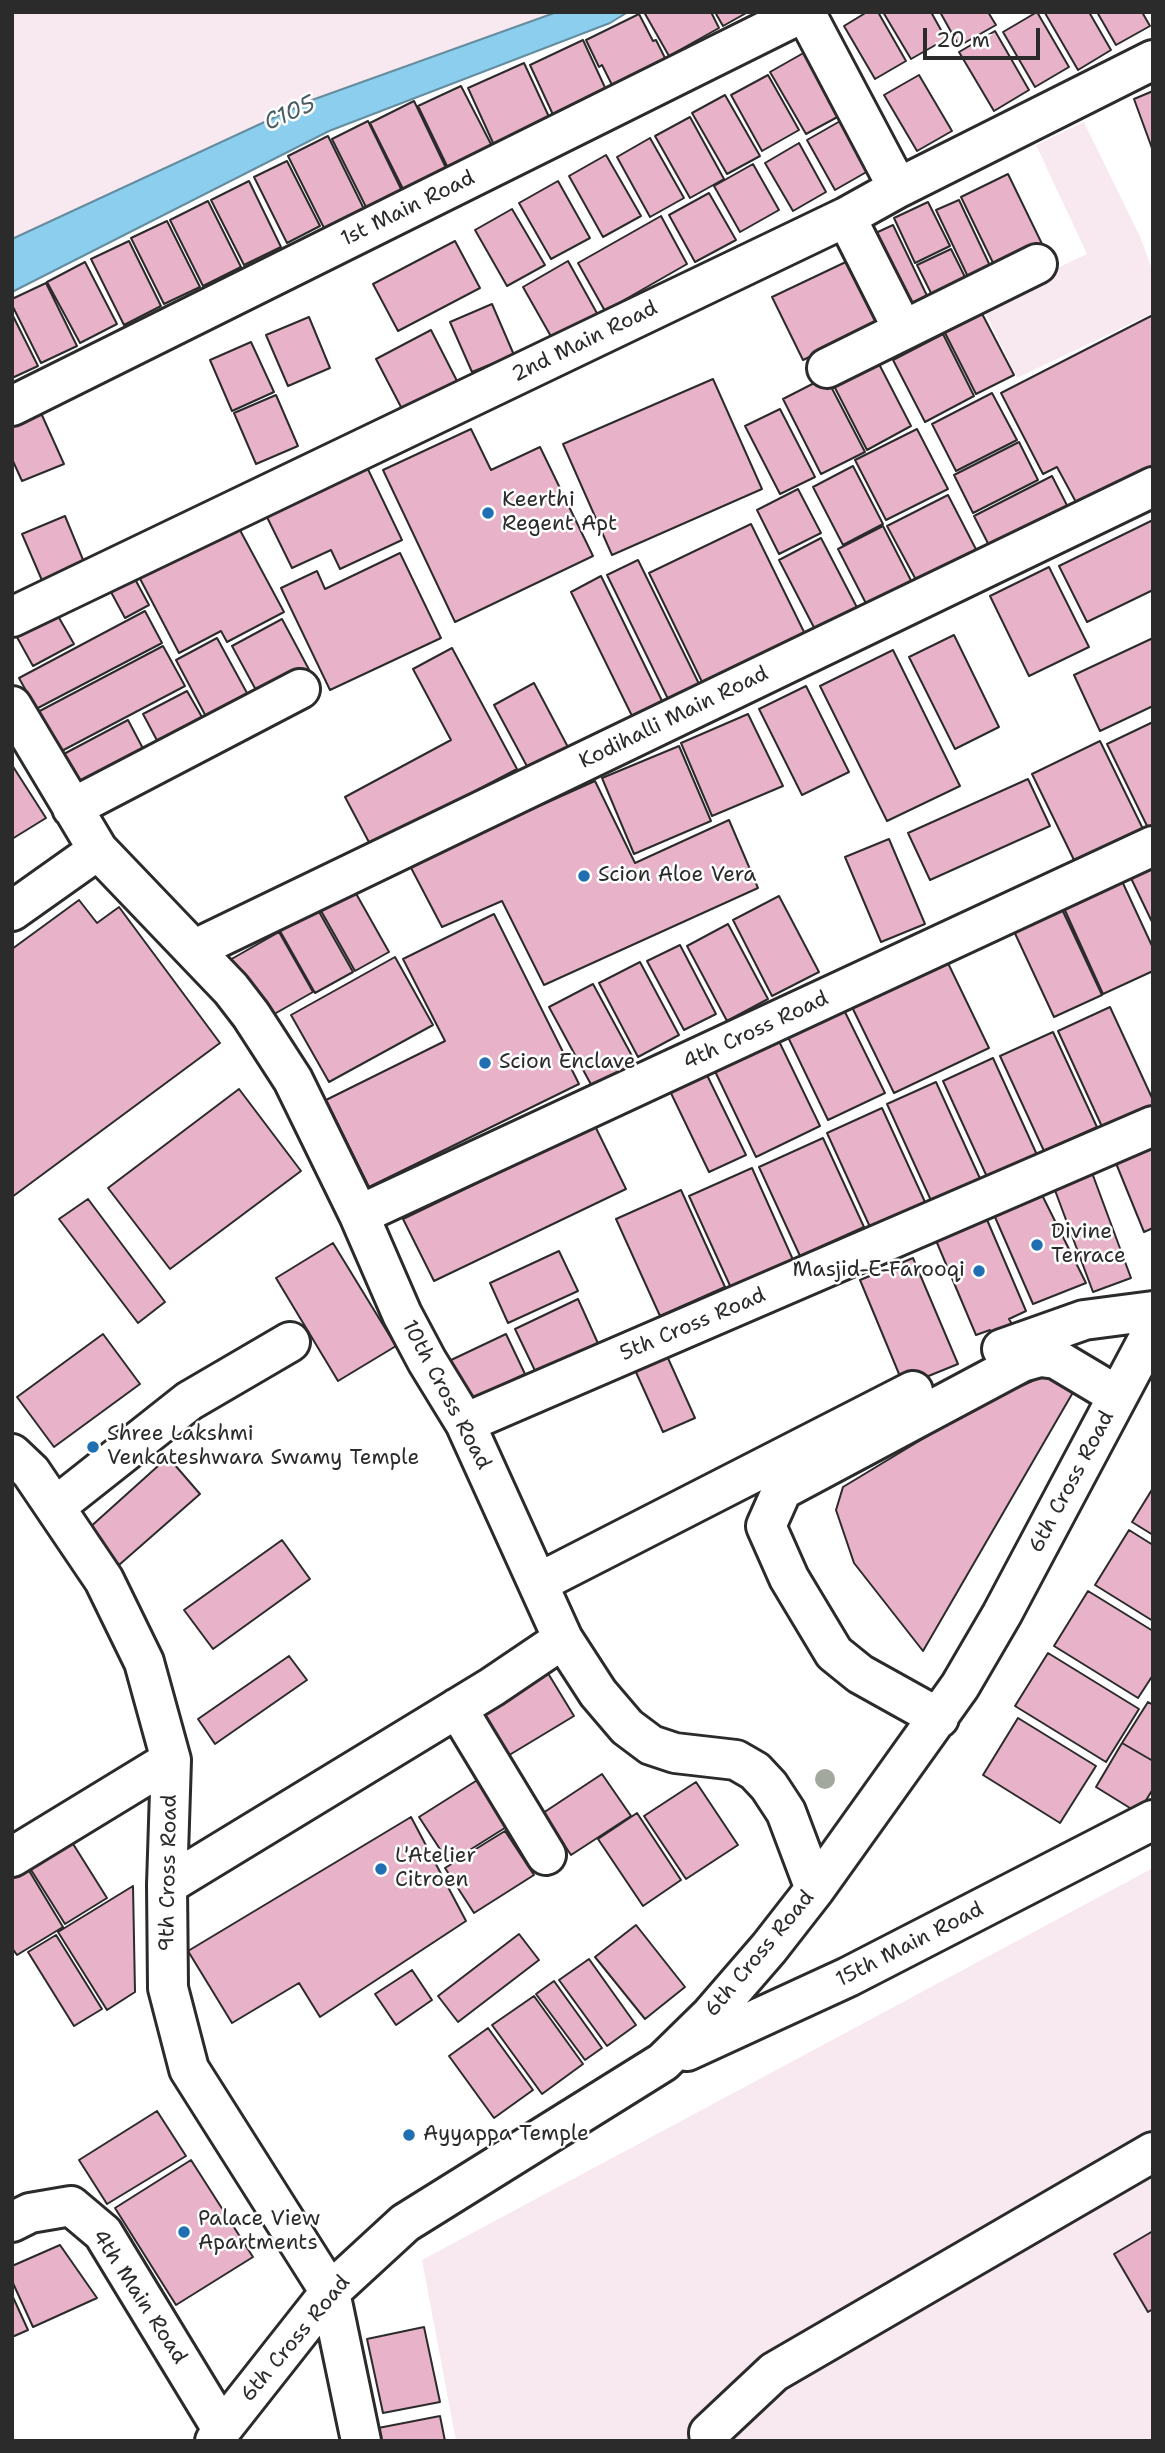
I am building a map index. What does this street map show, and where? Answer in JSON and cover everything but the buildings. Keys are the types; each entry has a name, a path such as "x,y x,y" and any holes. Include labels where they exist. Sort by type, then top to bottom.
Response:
{"street":[{"path":"805,12 898,188"},
{"name":"1st Main Road","path":"12,406 805,12"},
{"name":"2nd Main Road","path":"12,617 846,217 898,188 1153,60"},
{"path":"846,217 903,330"},
{"path":"827,368 1037,264"},
{"name":"Kodihalli Main Road","path":"195,950 1153,487"},
{"path":"72,808 300,689"},
{"path":"12,706 98,850 12,911"},
{"name":"4th Cross Road","path":"359,1215 1153,846"},
{"name":"10th Cross Road","path":"98,850 195,950 251,1015 293,1080 359,1215 407,1322 465,1423 564,1639 598,1693 638,1737 663,1750 736,1760 755,1771 769,1786 786,1812 815,1889"},
{"name":"5th Cross Road","path":"465,1423 1153,1126"},
{"path":"538,1583 974,1359 1084,1320 1153,1311"},
{"name":"6th Cross Road","path":"218,2435 330,2292 405,2223 663,2062 711,2015 769,1948 939,1718 982,1650 1153,1330"},
{"path":"55,1507 189,1401 290,1342"},
{"path":"939,1718 860,1674 834,1653 789,1578 766,1526 782,1490 1031,1359 1056,1359 1118,1396"},
{"name":"9th Cross Road","path":"12,1454 31,1472 104,1580 144,1661 171,1759 167,1885 168,1987 189,2069 330,2292"},
{"path":"167,1885 457,1708 564,1639"},
{"path":"457,1708 546,1855"},
{"path":"12,1857 171,1759"},
{"name":"15th Main Road","path":"663,2062 848,1977 1153,1820"},
{"path":"710,2441 709,2433 774,2372 1153,2152"},
{"name":"4th Main Road","path":"21,2217 71,2206 103,2233 218,2435"},
{"path":"330,2292 362,2441"}],"shaded area":[{"path":"12,12 557,12 312,100 12,239"},
{"path":"1084,122 1141,239 1153,272 1153,313 1017,378 981,304 1087,254 1036,145"},
{"path":"1153,1868 1153,2441 456,2441 422,2260"}],"water":[{"name":"C105","path":"557,12 628,12 610,23 329,131 12,292 12,239 312,100"}],"place":[{"name":"Keerthi Regent Apt","path":"488,513"},
{"name":"Scion Aloe Vera","path":"584,876"},
{"name":"Scion Enclave","path":"485,1063"},
{"name":"Divine Terrace","path":"1037,1245"},
{"name":"Masjid-E-Farooqi","path":"979,1271"},
{"name":"Shree Lakshmi Venkateshwara Swamy Temple","path":"93,1447"},
{"name":"L'Atelier Citroen","path":"381,1869"},
{"name":"Ayyappa Temple","path":"409,2135"},
{"name":"Palace View Apartments","path":"184,2232"}]}
